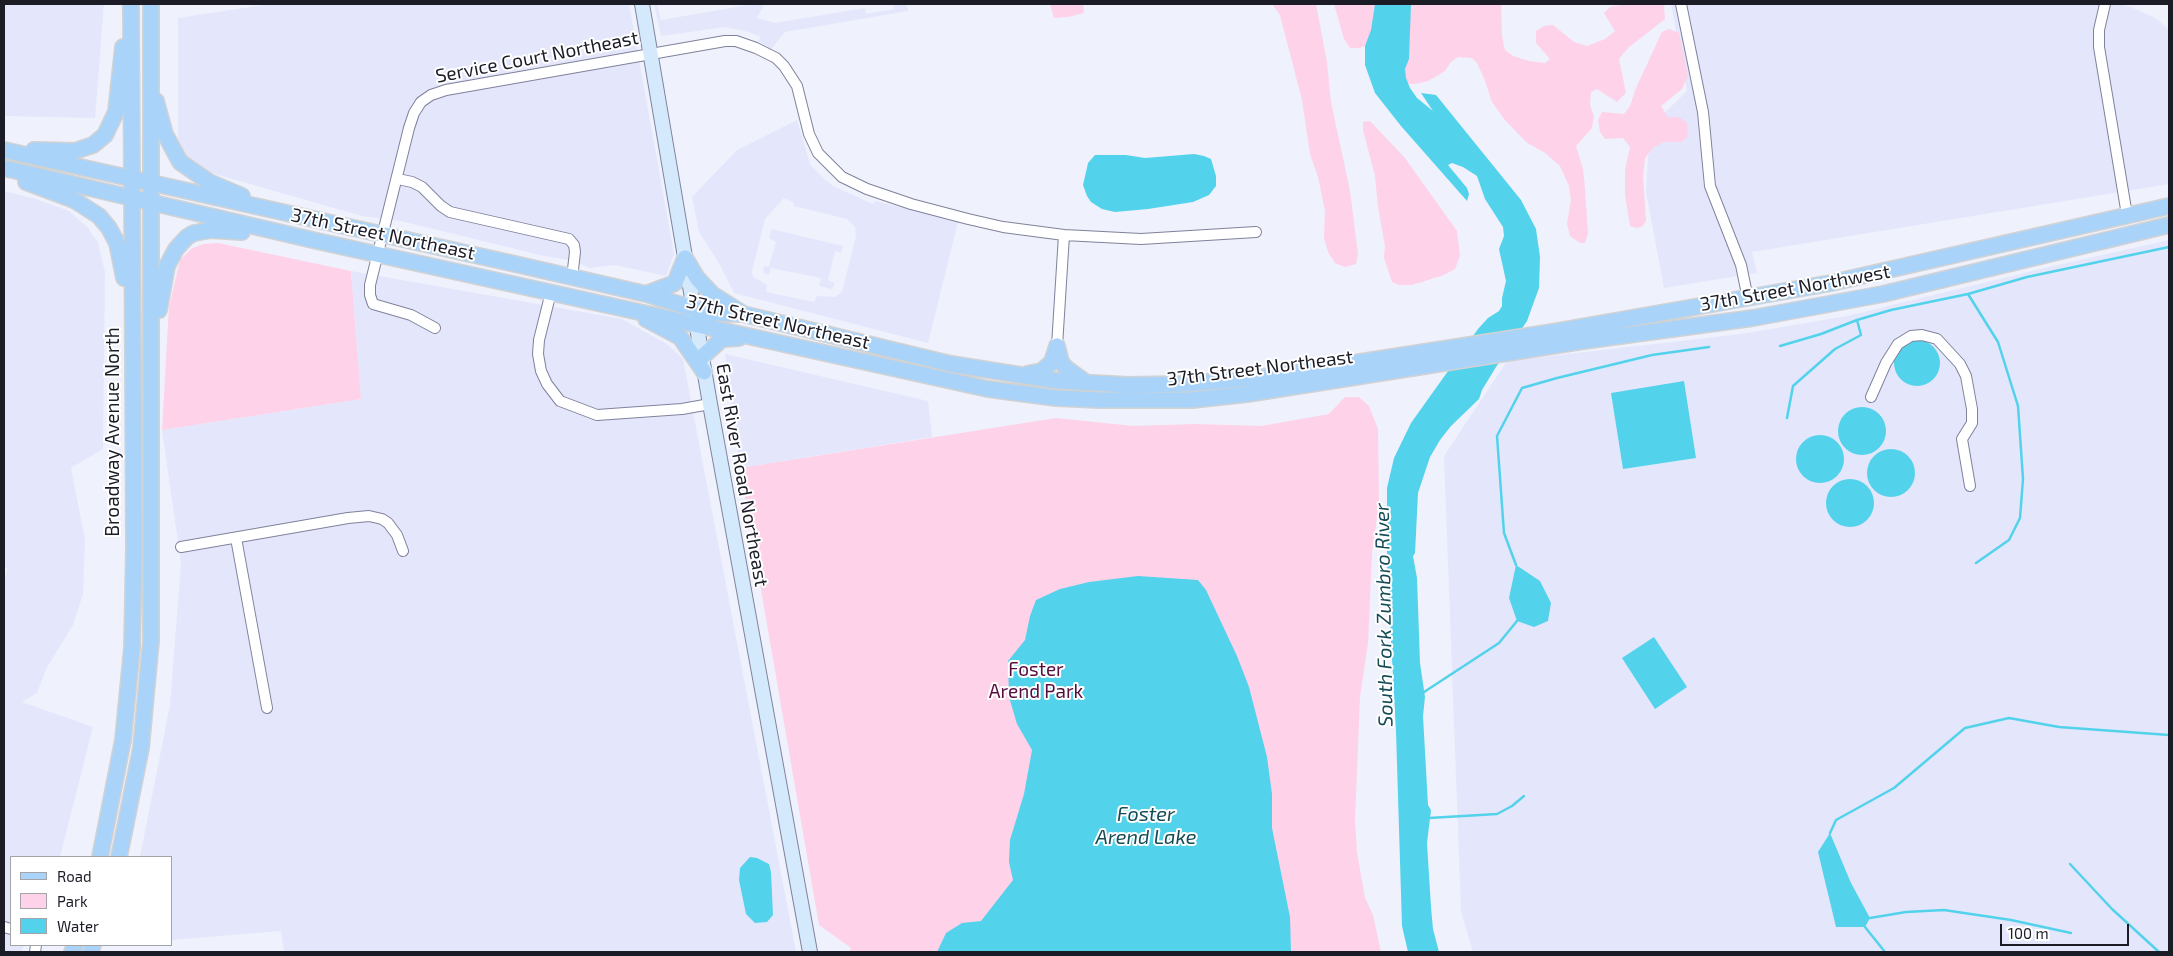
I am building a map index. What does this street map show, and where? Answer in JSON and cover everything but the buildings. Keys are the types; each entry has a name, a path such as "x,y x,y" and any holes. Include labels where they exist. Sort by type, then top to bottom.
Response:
{"main road":[{"path":"4,149 75,151 93,145 105,135 113,122 118,100 130,4"},
{"name":"Broadway Avenue North","path":"100,856 121,758 131,667 134,578 130,4"},
{"name":"Broadway Avenue North","path":"119,856 135,784 149,674 152,585 150,4"},
{"path":"150,70 165,134 176,156 185,166 198,176 221,188 315,220"},
{"name":"37th Street Northeast","path":"4,149 132,180 646,294 708,313 743,314 951,364 1048,380 1137,385 1229,382 1431,353"},
{"name":"37th Street Northeast","path":"4,168 316,241 998,391 1091,400 1192,400 1247,394 1424,367"},
{"path":"4,174 74,200 99,216 109,228 117,243 122,261 133,384"},
{"name":"37th Street Northwest","path":"1424,367 1879,272 2169,206"},
{"name":"37th Street Northwest","path":"1431,353 1753,318 1883,294 2169,225"},
{"path":"151,381 163,281 171,257 187,237 202,231 219,230 316,241"},
{"path":"646,294 675,283 685,258"},
{"path":"685,258 697,278 712,294 743,314"},
{"path":"1879,272 1883,294"},
{"path":"635,311 651,322 680,337 703,364 722,339 754,337"},
{"path":"995,371 1025,374 1042,371 1054,360 1057,346"},
{"path":"1057,346 1066,368 1088,382"}],"street":[{"name":"East River Road Northeast","path":"642,4 710,404 810,952"},
{"path":"1681,4 1703,112 1710,186 1741,265 1748,299"},
{"path":"2104,4 2099,30 2099,47 2127,216"},
{"name":"Service Court Northeast","path":"435,328 411,315 372,304 370,285 414,113 421,102 431,95 446,90 725,41 745,44 776,58 792,75 802,100 809,134 818,153 832,169 847,180 867,189 943,213 1003,227 1064,235 1141,239 1256,232"},
{"path":"398,179 412,182 422,188 450,212 569,239 574,246 575,252 572,278"},
{"path":"1057,346 1064,235"},
{"path":"551,292 539,340 538,354 541,371 547,384 560,401 597,415 682,409 710,404"},
{"path":"1871,398 1886,363 1898,344 1911,336 1922,335 1937,340 1960,364 1966,376 1972,408 1972,423 1962,439 1970,486"},
{"path":"181,547 369,516 382,519 388,523 397,534 402,552"},
{"path":"236,538 267,708"}],"shaded area":[{"path":"4,4 104,4 95,118 4,116"},
{"path":"270,4 629,4 674,254 666,276 615,265 590,268 574,261 544,256 401,221 362,216 208,172 186,158 179,145 178,138 178,18"},
{"path":"654,4 657,4 661,20 754,4 771,4 764,5 757,18 775,23 865,8 866,14 894,9 893,4 907,4 908,11 785,32 771,49 758,41 761,37 749,32 725,27 661,36"},
{"path":"1671,4 2120,4 2131,7 2157,19 2169,30 2169,184 1752,252 1757,273 1664,288 1646,192 1650,127 1687,91"},
{"path":"797,120 810,164 833,186 873,204 875,201 958,222 928,343 734,293 719,263 699,232 692,197 737,150","holes":["784,198 793,202 794,206 847,219 855,227 856,236 842,292 835,297 817,296 814,302 766,292 767,285 753,277 752,271 765,219"]},
{"path":"4,191 36,199 69,211 88,228 98,243 105,272 103,449 71,468 85,540 83,594 73,625 46,669 37,693 22,702 93,727 60,856 10,856 10,946 24,946 21,952 4,952 4,575 6,575 7,569 4,565"},
{"path":"771,229 843,246 841,253 835,251 828,280 835,283 832,289 819,286 821,278 771,268 769,275 764,273 763,267 769,266 776,242 769,238"},
{"path":"2169,240 2169,952 1473,952 1461,911 1444,456 1507,361 1741,334 1847,316"},
{"path":"351,271 622,319 667,344 683,359 796,952 284,952 281,931 172,940 172,856 140,856 170,705 181,563 162,430 361,399"},
{"path":"725,354 928,401 932,437 740,468"}],"green space":[{"path":"1050,4 1083,4 1084,13 1054,18"},
{"path":"1272,4 1316,4 1327,62 1331,102 1350,191 1358,254 1356,264 1345,267 1335,263 1328,252 1324,238 1325,211 1318,177 1310,154 1302,100 1280,15"},
{"path":"1334,4 1390,4 1365,46 1350,48 1344,39"},
{"path":"1406,4 1501,4 1502,36 1505,50 1513,56 1545,63 1550,59 1536,43 1536,31 1544,26 1553,25 1574,42 1587,46 1605,39 1615,31 1604,13 1610,7 1626,4 1661,4 1664,6 1665,19 1628,48 1619,59 1626,93 1617,102 1597,89 1591,92 1590,105 1594,116 1592,128 1576,146 1583,169 1585,188 1588,234 1585,243 1580,243 1570,236 1567,224 1571,200 1569,186 1560,166 1545,153 1526,142 1505,120 1492,102 1484,78 1477,63 1472,58 1458,57 1451,62 1445,71 1428,81 1415,84 1402,83"},
{"path":"1669,29 1679,33 1688,76 1682,89 1661,106 1668,117 1679,117 1687,123 1688,136 1682,142 1664,142 1654,147 1645,158 1643,176 1646,220 1643,226 1637,228 1630,226 1625,195 1625,170 1630,147 1623,138 1605,139 1600,132 1598,120 1602,112 1624,114 1630,106 1636,88 1662,32"},
{"path":"1370,121 1405,158 1457,231 1460,256 1455,269 1444,275 1412,285 1399,285 1392,282 1384,258 1385,246 1375,176 1363,130 1363,122"},
{"path":"218,243 351,271 361,399 162,430 169,307 180,260 191,249 203,244"},
{"name":"Foster Arend Park","path":"1345,397 1359,397 1369,406 1378,429 1379,503 1372,553 1368,643 1360,697 1355,820 1357,852 1365,898 1373,915 1381,952 849,952 851,948 819,925 740,468 1056,418 1133,426 1195,424 1261,426 1329,414"}],"water":[{"path":"1375,4 1411,4 1409,59 1405,69 1410,88 1417,98 1433,111 1421,93 1436,95 1521,200 1536,229 1540,257 1539,288 1527,321 1496,367 1482,390 1479,399 1451,426 1440,440 1430,457 1418,493 1415,553 1413,556 1417,578 1420,663 1425,697 1423,716 1428,805 1431,810 1427,843 1431,907 1433,929 1439,952 1408,952 1402,926 1396,731 1387,568 1387,488 1394,458 1411,423 1478,329 1488,318 1499,311 1502,306 1506,281 1499,249 1504,236 1503,227 1485,199 1477,176 1463,167 1452,163 1448,165 1467,188 1469,194 1467,201 1401,126 1375,93 1365,65 1365,46 1371,30"},
{"path":"1194,154 1211,159 1216,176 1216,186 1209,195 1193,202 1115,212 1102,209 1091,202 1083,185 1088,163 1095,155 1126,155 1145,158"},
{"path":"1912,340 1922,340 1936,350 1940,363 1936,376 1930,382 1922,386 1912,386 1898,376 1894,368 1894,358 1904,344"},
{"path":"1684,381 1696,458 1623,469 1611,393"},
{"path":"1862,407 1871,409 1879,414 1884,422 1886,431 1884,440 1879,448 1871,453 1862,455 1853,453 1845,448 1840,440 1838,431 1840,422 1845,414 1853,409"},
{"path":"1820,435 1829,437 1837,442 1842,450 1844,459 1842,468 1837,476 1829,481 1820,483 1811,481 1803,476 1798,468 1796,459 1798,450 1803,442 1811,437"},
{"path":"1891,449 1900,451 1908,456 1913,464 1915,473 1913,482 1908,490 1900,495 1891,497 1882,495 1874,490 1869,482 1867,473 1869,464 1874,456 1882,451"},
{"path":"1850,479 1859,481 1867,486 1872,494 1874,503 1872,512 1867,520 1859,525 1850,527 1841,525 1833,520 1828,512 1826,503 1828,494 1833,486 1841,481"},
{"path":"1516,565 1540,581 1551,603 1548,621 1534,627 1517,621 1509,598"},
{"name":"Foster Arend Lake","path":"1138,576 1198,580 1206,590 1237,656 1249,687 1267,757 1272,794 1272,828 1290,917 1291,952 937,952 946,933 962,923 981,921 1013,880 1009,862 1010,840 1024,794 1032,750 1017,724 1009,697 1008,661 1025,640 1030,616 1036,600 1060,589 1089,582"},
{"path":"1654,637 1687,687 1655,709 1622,658"},
{"path":"1830,833 1851,883 1870,918 1865,927 1836,927 1818,852"},
{"path":"750,857 769,864 773,915 767,922 755,923 746,914 739,880 740,868"}],"waterway":[{"path":"1780,346 1891,310 1968,294 2027,277 2169,247"},
{"path":"1968,294 1998,342 2018,406 2023,479 2020,518 2009,540 1976,563"},
{"path":"1787,418 1793,386 1835,349 1861,335 1857,320"},
{"path":"1516,565 1504,533 1497,436 1522,388 1652,355 1709,347"},
{"path":"1421,694 1499,643 1517,621"},
{"path":"1830,833 1836,820 1894,788 1965,728 2009,718 2059,727 2169,735"},
{"path":"1429,818 1497,814 1512,806 1524,796"},
{"path":"2070,864 2112,909 2159,952"},
{"path":"1870,918 1906,912 1944,910 2011,920 2071,933"},
{"path":"1865,927 1885,952"}],"water label":[{"name":"South Fork Zumbro River","path":"1384,615"}]}
